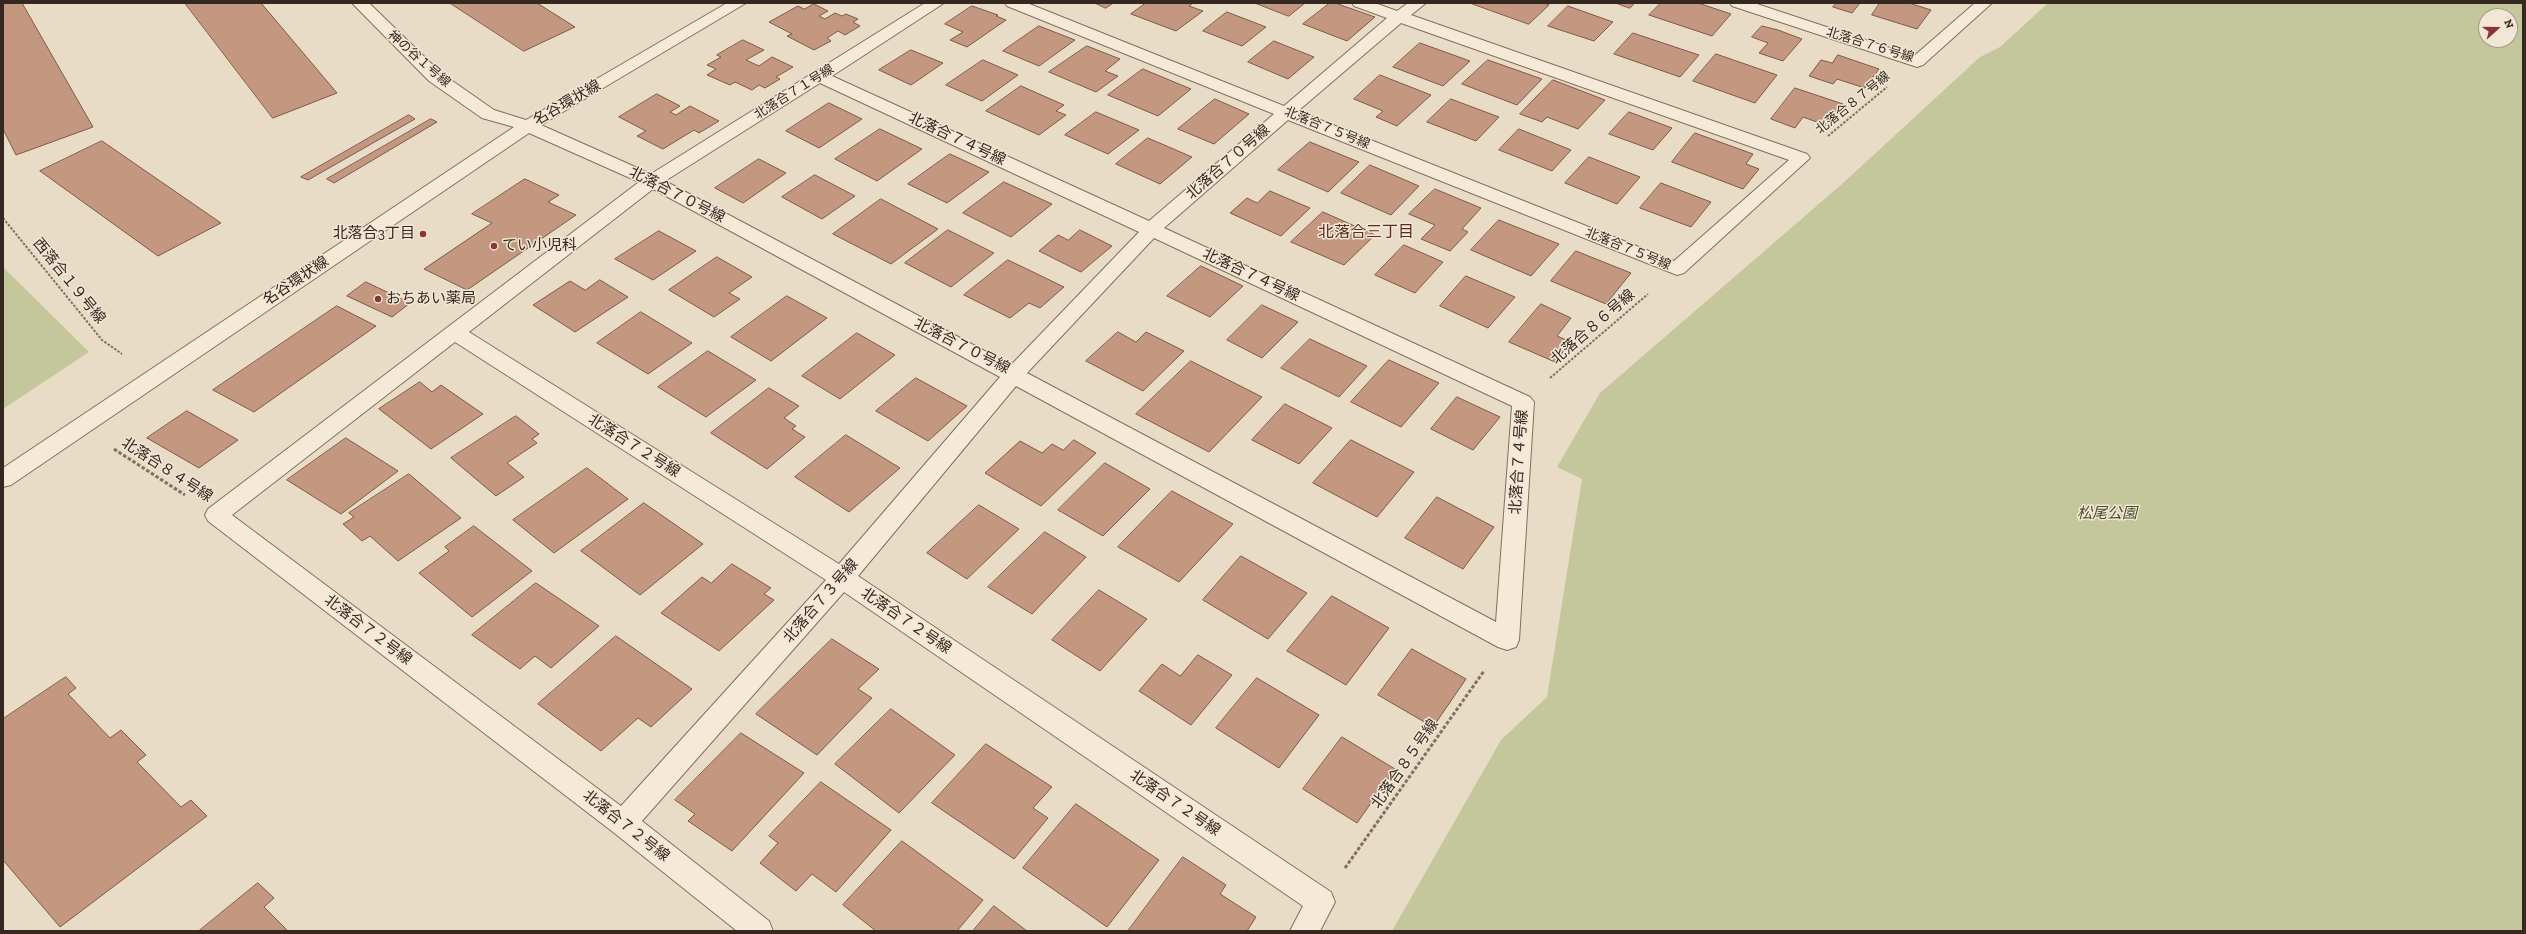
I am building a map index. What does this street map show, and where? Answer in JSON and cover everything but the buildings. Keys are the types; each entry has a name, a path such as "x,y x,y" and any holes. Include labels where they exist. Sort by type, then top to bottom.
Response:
{"street":[{"name":"神の谷１号線","path":"360,3 435,76 488,114 528,126"},
{"name":"名谷環状線","path":"3,479 528,126 738,3"},
{"name":"北落合７１号線","path":"652,181 936,3"},
{"name":"北落合７５号線","path":"1013,3 1677,269 1801,158"},
{"path":"1360,3 1801,158"},
{"name":"北落合７０号線","path":"528,126 652,181 1013,375 1152,229 1286,112 1398,17 1418,3"},
{"name":"北落合７６号線","path":"1738,3 1917,62 1984,3"},
{"name":"北落合７４号線","path":"819,76 1523,402 1507,640"},
{"path":"216,515 652,181"},
{"name":"北落合７２号線","path":"456,332 842,578 1321,902"},
{"path":"1013,375 1507,640"},
{"name":"北落合７３号線","path":"623,823 842,578 1013,375"},
{"name":"北落合７２号線","path":"216,515 623,823 759,931"},
{"path":"1304,931 1321,902"}],"path":[{"name":"北落合８７号線","path":"1801,158 1917,62"},
{"name":"西落合１９号線","path":"3,218 102,340 122,354"},
{"name":"北落合８６号線","path":"1523,402 1677,269"},
{"name":"北落合８４号線","path":"112,448 216,515"},
{"name":"北落合８５号線","path":"1321,902 1507,640"}],"green space":[{"name":"松尾公園","path":"2048,3 2523,3 2523,931 1392,931 1501,740 1547,697 1582,479 1557,467 1600,393 1842,184 1980,57 2000,47"},
{"path":"3,267 89,352 3,409"}],"place":[{"name":"北落合3丁目","path":"423,234"},
{"name":"てい小児科","path":"494,246"},
{"name":"おちあい薬局","path":"378,299"}],"district":[{"name":"北落合三丁目","path":"1366,232"}]}
